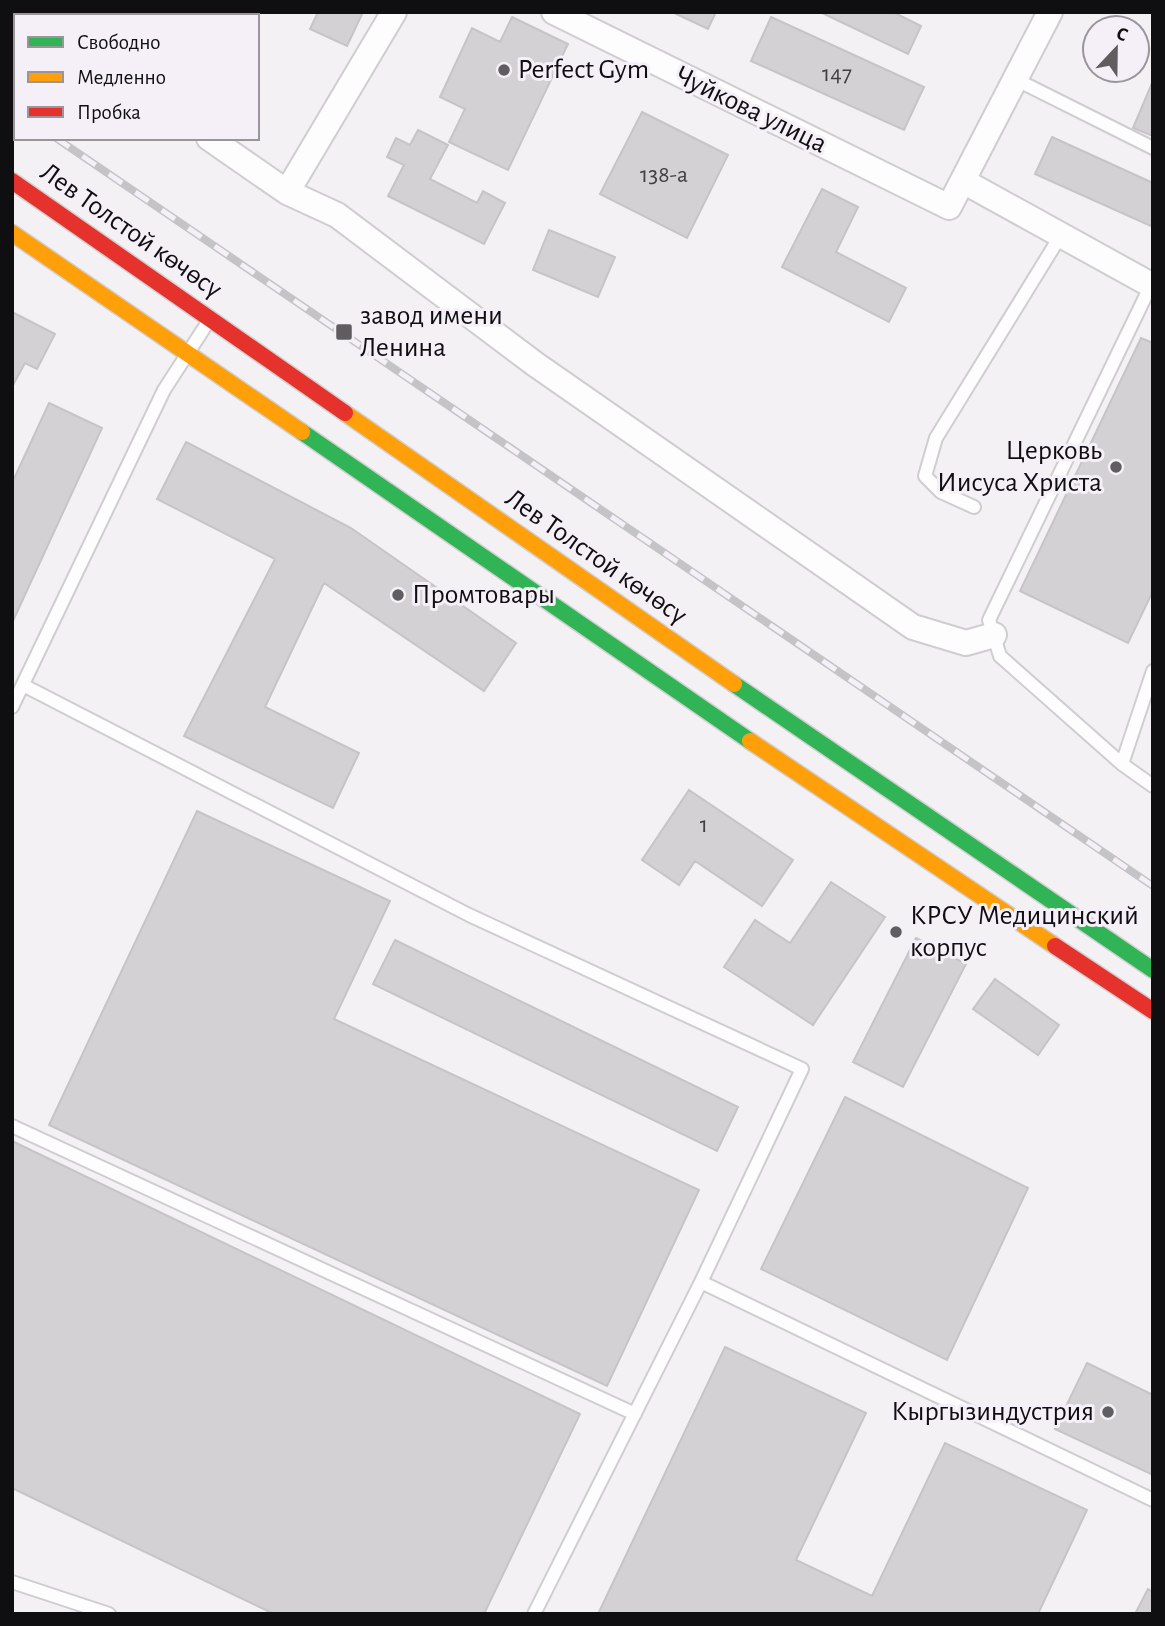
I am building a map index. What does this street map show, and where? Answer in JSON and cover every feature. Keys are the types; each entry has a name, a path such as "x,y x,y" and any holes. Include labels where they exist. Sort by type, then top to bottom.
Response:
{"main road":[{"name":"Лев Толстой көчөсү","path":"12,181 914,810 1153,970"},
{"path":"12,233 894,840 1153,1011"}],"street":[{"path":"287,192 394,12"},
{"name":"Чуйкова улица","path":"554,12 949,207 963,181"},
{"path":"1050,12 963,181 1152,285"},
{"path":"212,140 287,192 337,215 535,364 913,627 966,643 994,635"}],"lane":[{"path":"1015,79 1153,148"},
{"path":"974,507 940,492 925,476 936,438 1062,235"},
{"path":"1152,285 989,620 1000,656 1122,764 1153,786"},
{"path":"12,707 164,390 210,318"},
{"path":"1122,764 1153,671"},
{"path":"23,685 469,915 802,1069 701,1282 534,1614"},
{"path":"12,1126 635,1414"},
{"path":"701,1282 1153,1500"},
{"path":"12,1582 108,1614"}],"building":[{"path":"128,12 244,14 130,14"},
{"path":"318,12 363,12 347,46 310,29"},
{"path":"672,12 716,12 708,29"},
{"path":"820,12 893,12 921,26 908,54"},
{"name":"Perfect Gym","path":"512,17 568,44 508,170 449,142 465,109 440,97 472,28 500,42"},
{"path":"771,17 924,87 904,130 751,61"},
{"path":"1153,83 1153,136 1133,128"},
{"path":"642,112 728,155 687,238 600,194"},
{"path":"418,130 448,145 430,179 477,203 483,191 505,203 484,244 388,196 404,165 387,157 396,138 410,145"},
{"path":"1052,137 1153,183 1153,227 1035,174"},
{"path":"822,189 858,207 836,252 906,288 889,322 782,267"},
{"path":"549,230 615,257 598,297 533,270"},
{"path":"12,312 55,334 37,369 25,363 12,387"},
{"name":"Церковь Иисуса Христа","path":"1141,338 1153,343 1153,591 1128,643 1020,591"},
{"path":"49,403 102,428 12,623 12,483"},
{"path":"186,442 351,528 516,643 484,691 324,583 265,707 359,753 333,808 184,736 275,559 157,499"},
{"path":"689,790 793,860 762,906 695,861 679,885 642,860"},
{"path":"197,811 390,901 334,1019 699,1190 607,1386 49,1125"},
{"name":"КРСУ Медицинский корпус","path":"831,882 885,917 813,1025 724,967 755,920 790,943"},
{"path":"916,938 966,964 903,1087 853,1062"},
{"path":"395,940 738,1107 717,1151 373,984"},
{"path":"995,979 1059,1025 1038,1055 973,1009"},
{"path":"845,1097 1028,1188 947,1360 761,1269"},
{"path":"12,1141 580,1414 484,1614 274,1614 12,1488"},
{"path":"725,1347 866,1413 796,1560 872,1596 945,1443 1087,1510 1038,1614 598,1614"},
{"name":"Кыргызиндустрия","path":"1087,1363 1153,1395 1153,1475 1055,1429"},
{"path":"1148,1589 1153,1592 1153,1614 1135,1614"}],"railway":[{"path":"59,140 1153,886"}],"traffic: fast":[{"path":"302,432 750,741"},
{"path":"734,684 1153,970"}],"traffic: slow":[{"path":"12,233 302,432"},
{"path":"345,413 734,684"},
{"path":"750,741 1055,946"}],"traffic: jam":[{"path":"12,181 345,413"},
{"path":"1055,946 1153,1011"}],"place":[{"name":"Perfect Gym","path":"504,70"},
{"name":"завод имени Ленина","path":"344,332"},
{"name":"Церковь Иисуса Христа","path":"1116,467"},
{"name":"Промтовары","path":"398,595"},
{"name":"КРСУ Медицинский корпус","path":"896,932"},
{"name":"Кыргызиндустрия","path":"1108,1412"}]}
